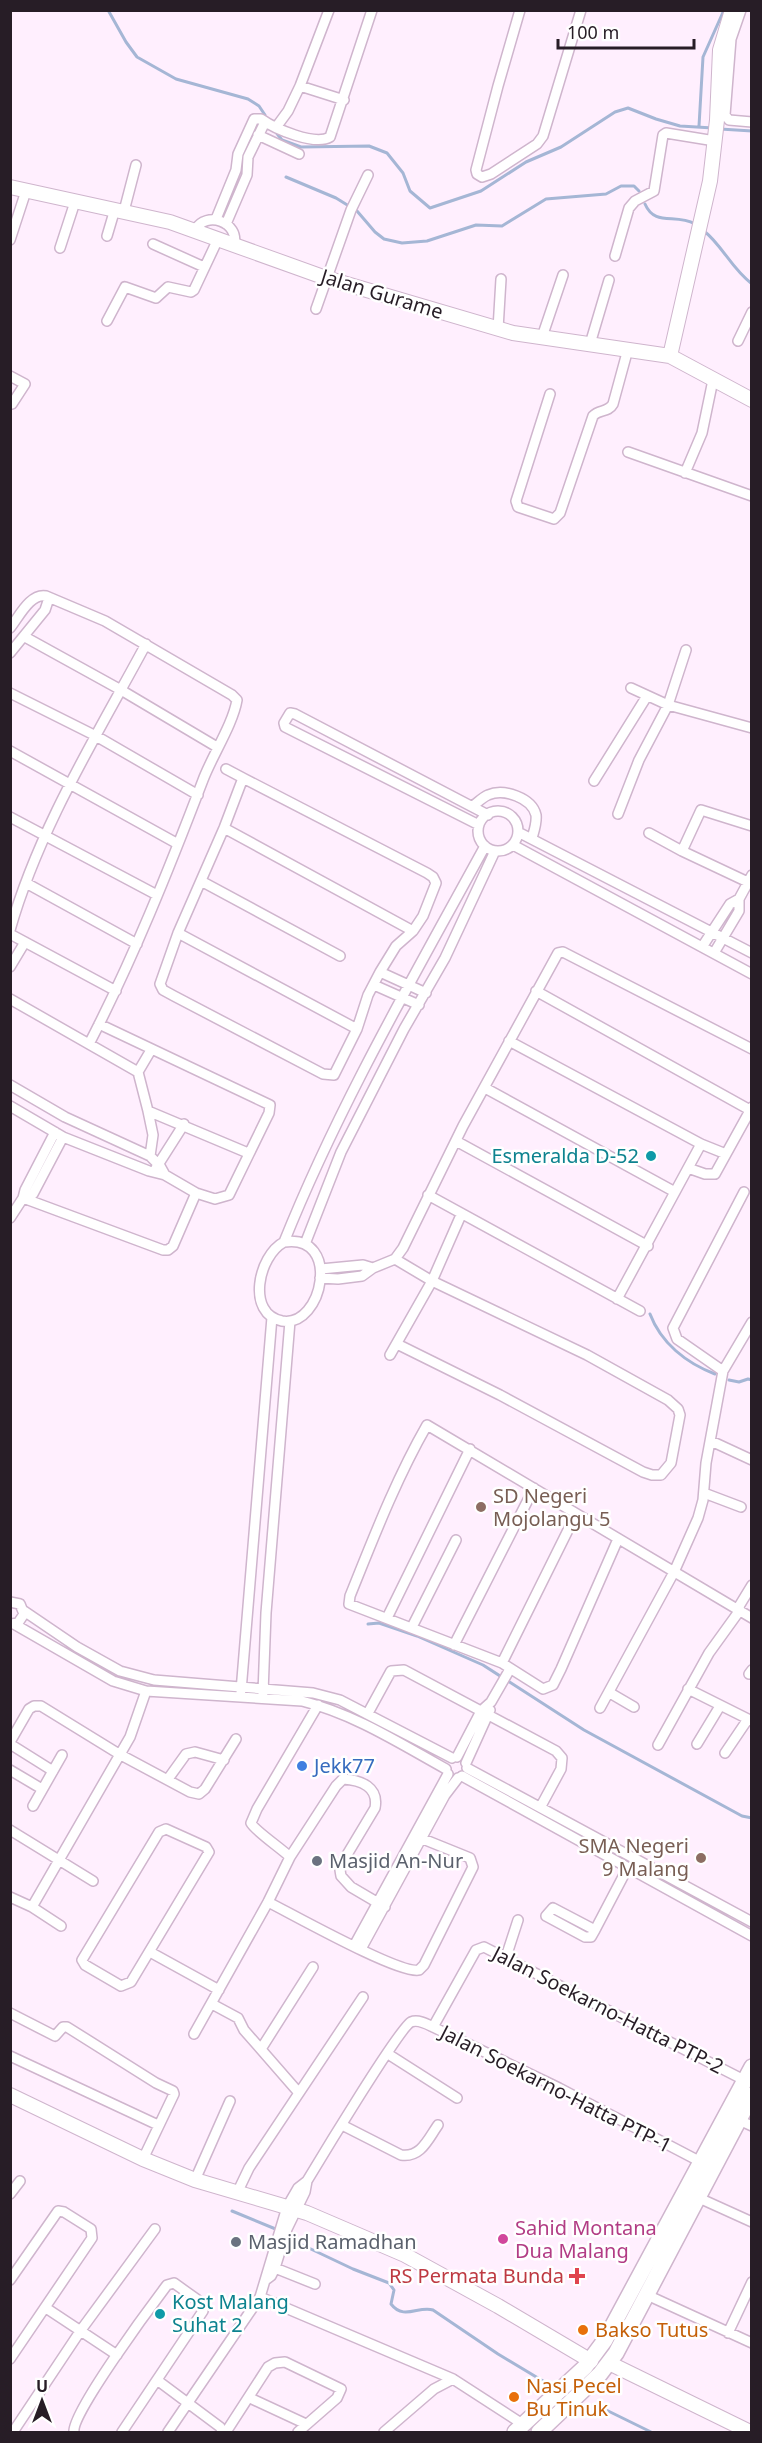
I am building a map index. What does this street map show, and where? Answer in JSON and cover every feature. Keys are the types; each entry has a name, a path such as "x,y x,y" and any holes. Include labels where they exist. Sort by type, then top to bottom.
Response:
{"main road":[{"path":"519,2429 591,2361 618,2316 748,2073"},
{"path":"539,2433 609,2363 699,2198 745,2123 752,2095"},
{"path":"684,2191 699,2198"}],"street":[{"path":"277,126 288,111 300,86 329,10"},
{"path":"216,219 236,170 238,154 254,118 311,140 328,139 334,131 372,10"},
{"path":"520,10 476,170 482,177 488,176 542,139 581,10"},
{"path":"720,117 720,50 732,10"},
{"path":"670,356 699,234 731,39 741,10"},
{"path":"300,86 344,100"},
{"path":"720,117 752,122"},
{"path":"226,224 247,176 248,157 265,122"},
{"path":"615,256 629,208 635,201 654,190 663,135 666,133 715,138"},
{"path":"258,135 299,154"},
{"path":"237,162 247,166"},
{"path":"107,236 136,165"},
{"path":"316,309 352,208 368,175"},
{"name":"Jalan Gurame","path":"10,187 119,210 195,230 326,278 498,329 670,356 752,400"},
{"path":"10,240 26,191"},
{"path":"60,248 75,202"},
{"path":"195,230 202,221 216,219 226,224 234,235 234,245"},
{"path":"107,321 125,287 156,298 168,287 191,292 196,287 218,239"},
{"path":"153,244 204,267"},
{"path":"542,337 563,274"},
{"path":"498,329 501,279"},
{"path":"590,344 609,280"},
{"path":"738,340 752,312"},
{"path":"550,394 516,501 518,507 554,519 560,513 593,416 597,412 609,409 613,404 628,349"},
{"path":"10,376 25,384 12,404"},
{"path":"685,472 702,433 713,380"},
{"path":"628,452 752,496"},
{"path":"10,628 36,596 42,595 105,621 237,700 137,944 89,1044"},
{"path":"10,653 45,610 49,598"},
{"path":"25,637 122,690 216,747"},
{"path":"116,991 10,932 14,900 26,883 68,785 146,644"},
{"path":"618,814 639,760 668,705 686,650"},
{"path":"632,688 668,705 752,728"},
{"path":"10,693 96,736 198,795"},
{"path":"594,781 647,696"},
{"path":"479,825 285,727 284,723 290,714 294,713 488,815"},
{"path":"10,751 178,844"},
{"path":"226,769 433,877 436,886 423,916 412,931 396,946 380,972 337,1072 328,1075 174,996 163,990 160,984 178,933 224,828 243,778"},
{"path":"473,806 487,795 498,793 524,800 536,814 532,838"},
{"path":"682,851 701,810 752,826"},
{"path":"495,812 507,814 515,821 518,832 513,845 504,850 495,851 485,846 479,836 479,825 488,815 495,812"},
{"path":"10,817 157,895"},
{"path":"224,828 412,931"},
{"path":"518,832 752,953"},
{"path":"649,833 682,851 750,880 740,899 739,911 714,953"},
{"path":"513,845 752,974"},
{"path":"284,1242 310,1178 355,1085 485,846"},
{"path":"305,1244 341,1152 404,1029 426,993 495,851"},
{"path":"201,881 340,956"},
{"path":"26,883 137,944"},
{"path":"702,947 730,904 740,899"},
{"path":"178,933 357,1029"},
{"path":"10,967 25,942"},
{"path":"320,1274 338,1279 362,1276 373,1268 395,1259 403,1248 456,1141 556,955 563,952 752,1048"},
{"path":"380,972 426,993"},
{"path":"374,984 419,1005"},
{"path":"536,991 751,1108 715,1174 705,1174 688,1168"},
{"path":"10,999 138,1072"},
{"path":"10,1106 59,1135 156,1168 196,1193 215,1199 230,1195 269,1113 270,1105 99,1024"},
{"path":"509,1041 701,1144 726,1154"},
{"path":"151,1050 138,1072 153,1135 150,1156 156,1168"},
{"path":"10,1085 65,1117 150,1156"},
{"path":"485,1088 675,1192"},
{"path":"148,1111 184,1124 248,1153"},
{"path":"156,1168 184,1124"},
{"path":"90,1147 98,1132"},
{"path":"10,1218 14,1206 23,1198 25,1190 59,1135"},
{"path":"456,1141 648,1246"},
{"path":"617,1299 648,1246 701,1144"},
{"path":"723,1371 677,1339 673,1328 744,1192"},
{"path":"23,1198 168,1250 173,1246 196,1193"},
{"path":"428,1195 640,1311"},
{"path":"390,1355 432,1281 461,1215"},
{"path":"241,1692 272,1317 263,1304 260,1280 262,1267 277,1246 284,1242 294,1241 305,1244 317,1256 320,1274 313,1303 302,1316 290,1322 272,1317"},
{"path":"395,1259 432,1281 587,1355 674,1404 680,1415 668,1468 661,1475 643,1472 500,1395 397,1344"},
{"path":"263,1694 266,1613 290,1322"},
{"path":"600,1708 674,1572 703,1499 706,1463 723,1371 752,1322"},
{"path":"618,1539 553,1685 543,1689 506,1668 412,1627 352,1607 348,1601 414,1446 427,1425 752,1618"},
{"path":"711,1440 752,1460"},
{"path":"387,1618 470,1449"},
{"path":"454,1645 534,1488"},
{"path":"703,1499 741,1507"},
{"path":"357,1947 400,1871 447,1772 447,1762 455,1757 501,1686 506,1668 576,1514"},
{"path":"412,1627 456,1540"},
{"path":"658,1745 709,1653 739,1609 752,1585"},
{"path":"11,1602 20,1604 24,1611 77,1647 120,1671 154,1680 302,1701 354,1718 447,1772 463,1771 541,1806 752,1922"},
{"path":"12,1624 21,1621 24,1611"},
{"path":"249,1611 266,1613"},
{"path":"12,1624 113,1681 146,1691 241,1692"},
{"path":"70,1658 77,1647"},
{"path":"368,1713 388,1675 398,1668 485,1713 560,1754 561,1769 541,1806"},
{"path":"688,1689 750,1720 725,1754"},
{"path":"32,1907 130,1737 146,1691"},
{"path":"263,1694 313,1693 340,1700 368,1713 455,1757 463,1771 578,1842 752,1936"},
{"path":"610,1693 634,1707"},
{"path":"53,1771 10,1743 29,1709 38,1705 190,1792 201,1793 236,1739"},
{"path":"290,1857 251,1823 318,1705"},
{"path":"697,1744 720,1706"},
{"path":"400,1871 423,1839 445,1795 463,1771 485,1713"},
{"path":"168,1779 186,1754 195,1752 224,1760"},
{"path":"33,1806 62,1755"},
{"path":"10,1770 42,1789"},
{"path":"194,2034 268,1902 290,1857 343,1779 350,1779 374,1792 375,1808 345,1858 340,1870 341,1876 351,1887 381,1905"},
{"path":"10,1830 93,1881"},
{"path":"171,1830 206,1847 209,1852 150,1952 131,1982 124,1987 83,1963 83,1957 159,1832 171,1830"},
{"path":"578,1842 584,1831"},
{"path":"268,1902 357,1947 407,1970 416,1971 424,1965 473,1865 470,1858 423,1839"},
{"path":"596,1930 553,1908 546,1916 587,1938 591,1937 596,1930 627,1869"},
{"path":"10,1897 32,1907 60,1926"},
{"path":"706,1912 712,1901"},
{"path":"506,1957 518,1920"},
{"name":"Jalan Soekarno-Hatta PTP-2","path":"433,2027 473,1955 484,1947 597,2006 748,2073"},
{"path":"150,1952 219,1990"},
{"path":"261,2049 313,1966"},
{"path":"238,2191 249,2168 363,1996"},
{"path":"212,2004 238,2018 244,2030 299,2093"},
{"path":"10,2013 55,2036 63,2027 68,2027 156,2083 173,2091 174,2094 143,2159"},
{"name":"Jalan Soekarno-Hatta PTP-1","path":"388,2054 406,2027 412,2022 421,2022 559,2088 699,2161"},
{"path":"168,2433 260,2297 267,2279 266,2273 298,2188 307,2181 388,2054 457,2098"},
{"path":"10,2056 158,2126"},
{"path":"10,2095 143,2159 195,2180 291,2208 405,2256 498,2306 591,2361"},
{"path":"195,2180 230,2101"},
{"path":"342,2125 401,2155 410,2156 420,2150 438,2124"},
{"path":"10,2194 20,2181"},
{"path":"699,2198 752,2222"},
{"path":"10,2280 58,2211 64,2212 91,2229 92,2238 10,2359"},
{"path":"13,2433 81,2330 155,2229"},
{"path":"267,2279 272,2276 275,2268 283,2231"},
{"path":"275,2268 315,2284"},
{"path":"728,2333 751,2283"},
{"path":"74,2433 79,2416 117,2355 167,2285 177,2284 202,2303 203,2311 122,2433"},
{"path":"647,2295 752,2343"},
{"path":"260,2297 453,2379 519,2429"},
{"path":"46,2308 117,2355"},
{"path":"157,2380 220,2427 224,2433 250,2398 268,2367 285,2362 338,2386 341,2392 338,2398 298,2433"},
{"path":"609,2363 750,2433"},
{"path":"434,2370 434,2389"},
{"path":"384,2433 434,2389 453,2379"},
{"path":"250,2398 306,2424"}],"waterway":[{"path":"108,10 137,57 176,79 248,99 259,106 265,115"},
{"path":"699,126 703,57 724,10"},
{"path":"275,131 282,140 301,147 369,146 387,153 403,173 410,191 430,208 481,191 526,162 561,147 615,112 628,108 680,126 713,128"},
{"path":"720,129 752,131"},
{"path":"286,177 336,198 357,211 384,239 402,243 427,241 476,225 502,226 546,199 606,194 621,186 634,186 639,191"},
{"path":"645,204 649,211 660,218 680,219 695,224"},
{"path":"704,231 752,284"},
{"path":"650,1314 661,1334 676,1351 694,1364 715,1374"},
{"path":"729,1380 739,1382 752,1380"},
{"path":"368,1624 379,1623 417,1636 483,1665 584,1730 742,1816 752,1818"},
{"path":"232,2211 278,2230"},
{"path":"286,2234 294,2241 389,2283 394,2290 391,2304 396,2309 406,2312 422,2309 433,2310 498,2354 548,2384"},
{"path":"598,2406 651,2432"}],"place":[{"name":"Esmeralda D-52","path":"651,1156"},
{"name":"SD Negeri Mojolangu 5","path":"481,1507"},
{"name":"Jekk77","path":"302,1766"},
{"name":"SMA Negeri 9 Malang","path":"701,1858"},
{"name":"Masjid An-Nur","path":"317,1861"},
{"name":"Sahid Montana Dua Malang","path":"503,2239"},
{"name":"Masjid Ramadhan","path":"236,2242"},
{"name":"RS Permata Bunda","path":"577,2276"},
{"name":"Kost Malang Suhat 2","path":"160,2314"},
{"name":"Bakso Tutus","path":"583,2330"},
{"name":"Nasi Pecel Bu Tinuk","path":"514,2397"}]}
